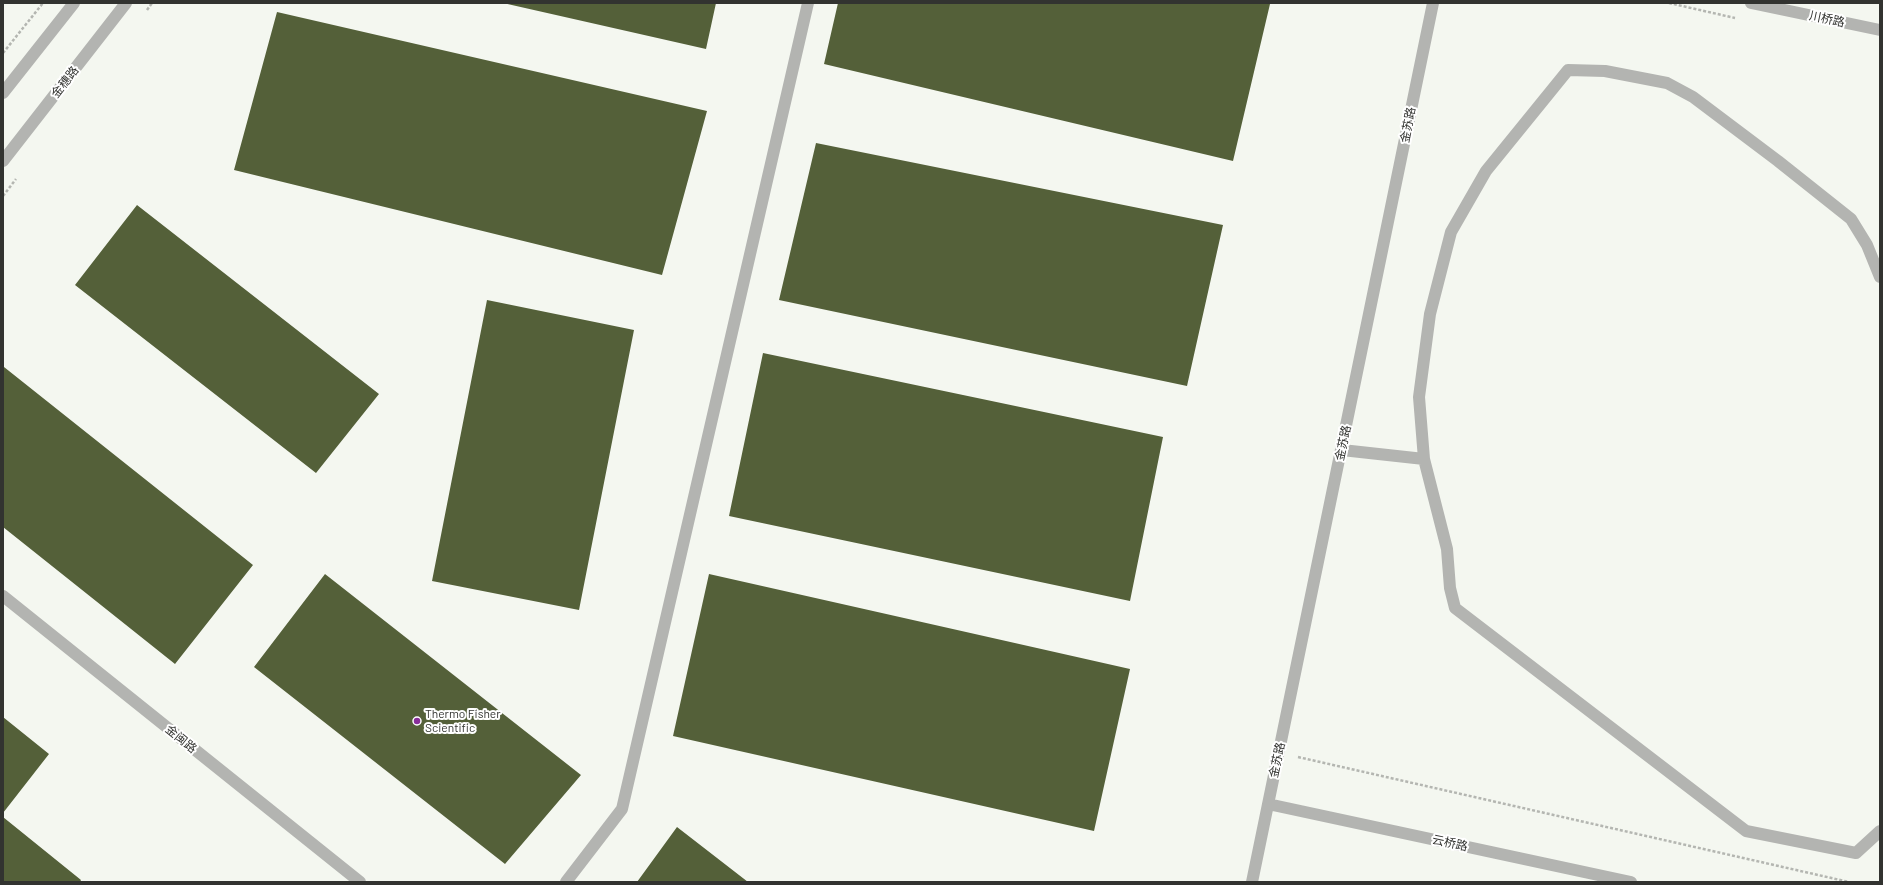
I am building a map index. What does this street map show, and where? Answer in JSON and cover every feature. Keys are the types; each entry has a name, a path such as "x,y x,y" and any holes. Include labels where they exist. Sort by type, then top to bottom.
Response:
{"street":[{"path":"3,93 74,3"},
{"name":"金穗路","path":"3,161 126,3"},
{"path":"566,882 622,809 808,3"},
{"name":"金苏路","path":"1252,882 1342,450 1432,3"},
{"name":"川桥路","path":"1751,3 1880,30"},
{"path":"1880,278 1867,245 1851,219 1778,161 1693,97 1666,83 1605,71 1568,70 1486,171 1451,232 1430,314 1419,397 1424,459 1447,549 1450,588 1455,608 1746,831 1856,853 1880,831"},
{"path":"1342,450 1424,459"},
{"name":"金闽路","path":"3,596 360,882"},
{"name":"云桥路","path":"1268,804 1631,882"}],"path":[{"path":"3,53 42,3"},
{"path":"1278,753 1849,882"}],"building":[{"path":"503,3 716,3 706,49"},
{"path":"838,3 1270,4 1233,161 824,64"},
{"path":"277,12 707,111 662,275 234,170"},
{"path":"816,143 1223,225 1187,386 779,300"},
{"path":"137,205 379,394 316,473 75,285"},
{"path":"487,300 634,330 579,610 432,581"},
{"path":"763,353 1163,437 1130,601 729,516"},
{"path":"4,367 253,565 175,664 3,527"},
{"name":"Thermo Fisher Scientific","path":"325,574 581,775 505,864 254,667"},
{"path":"709,574 1130,669 1094,831 673,736"},
{"path":"3,717 49,754 3,813"},
{"path":"3,817 81,880 80,882 3,882"},
{"path":"677,827 748,882 637,882"}],"place":[{"name":"Thermo Fisher Scientific","path":"417,721"}]}
